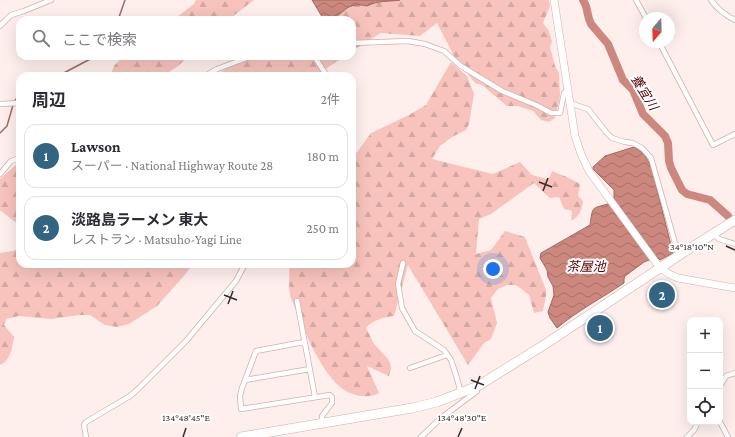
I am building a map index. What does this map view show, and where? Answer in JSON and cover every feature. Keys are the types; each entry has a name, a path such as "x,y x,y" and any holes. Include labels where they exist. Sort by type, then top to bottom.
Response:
{"highway":[{"path":"241,437 273,435 322,423 412,408 437,402 478,386 547,343 735,220"}],"street":[{"path":"0,26 11,15 24,12 50,0"},
{"path":"554,0 575,136 589,171 660,268 678,278 735,288"},
{"path":"636,0 643,12"},
{"path":"711,0 721,11 735,20"},
{"path":"356,43 408,41 425,44 444,52 461,66 492,86 551,113 560,113 564,93 568,90"},
{"path":"662,48 713,145 735,134"},
{"path":"213,72 242,60"},
{"path":"316,60 323,72"},
{"path":"0,104 16,103"},
{"path":"569,104 588,109 612,138 633,143 642,148 651,158 675,243 681,254"},
{"path":"0,174 11,161 16,159"},
{"path":"713,234 719,239 735,244"},
{"path":"403,263 398,284 402,308 415,331 444,350 448,355 461,393"},
{"path":"86,437 84,425 86,422 130,396 139,388 194,331 236,281 243,268"},
{"path":"297,301 315,397"},
{"path":"304,342 256,351 240,396 240,409 330,395 332,397 332,403 322,416 322,423"},
{"path":"410,368 448,355"},
{"path":"245,380 310,369"},
{"path":"723,381 726,376 735,373"},
{"path":"421,437 442,418 477,391 478,386"},
{"path":"687,437 696,425"},
{"path":"722,425 728,437"}],"green space":[{"path":"196,0 254,0 233,16 178,16 194,4"},
{"path":"361,0 549,0 550,6 543,23 549,31 552,42 550,47 555,66 559,73 560,96 555,118 549,122 541,120 533,111 518,106 507,106 482,85 475,83 455,58 437,23 420,36 381,33 356,49 356,16 332,16 360,3"},
{"path":"119,60 185,60 169,72 112,72 114,66"},
{"path":"238,60 339,60 324,70 324,72 221,72"},
{"path":"451,62 467,76 474,94 469,124 466,130 452,137 440,146 432,159 493,174 520,162 532,175 547,179 550,177 552,171 580,184 578,196 583,201 582,207 580,213 571,221 572,211 564,209 559,197 550,198 534,183 491,214 479,219 476,254 491,250 505,231 525,237 546,290 546,296 543,311 534,313 529,295 516,285 507,285 498,289 491,298 497,323 491,339 484,343 468,365 408,265 394,316 378,319 366,328 374,344 390,363 391,368 389,376 367,366 379,393 369,396 352,394 341,388 330,377 314,350 291,297 289,287 289,268 356,268 356,154 371,133 426,105"},
{"path":"16,165 16,223 0,210 0,179"},
{"path":"16,249 16,268 190,268 157,306 129,324 117,327 105,325 90,315 51,319 19,316 6,319 4,325 14,337 9,357 0,365 0,253"}],"water":[{"path":"312,0 400,0 380,2 367,6 353,6 336,16 322,16"},
{"name":"茶屋池","path":"634,147 644,154 651,166 673,253 660,260 657,257 644,262 625,276 624,283 581,310 557,328 548,312 554,295 553,286 548,277 547,270 540,258 541,253 590,225 594,209 596,207 611,203 614,199 614,190 593,169 593,167 605,156"}],"waterway":[{"path":"119,16 125,0"},
{"name":"養宜川","path":"583,0 591,24 608,44 623,80 633,90 643,114 665,136 668,143 671,168 682,190 687,194 710,200 728,216"},
{"path":"66,72 88,60"},
{"path":"0,133 7,126 13,105"}],"place":[{"name":"淡路島ラーメン 東大","path":"662,295"},
{"name":"Lawson","path":"600,328"}]}
